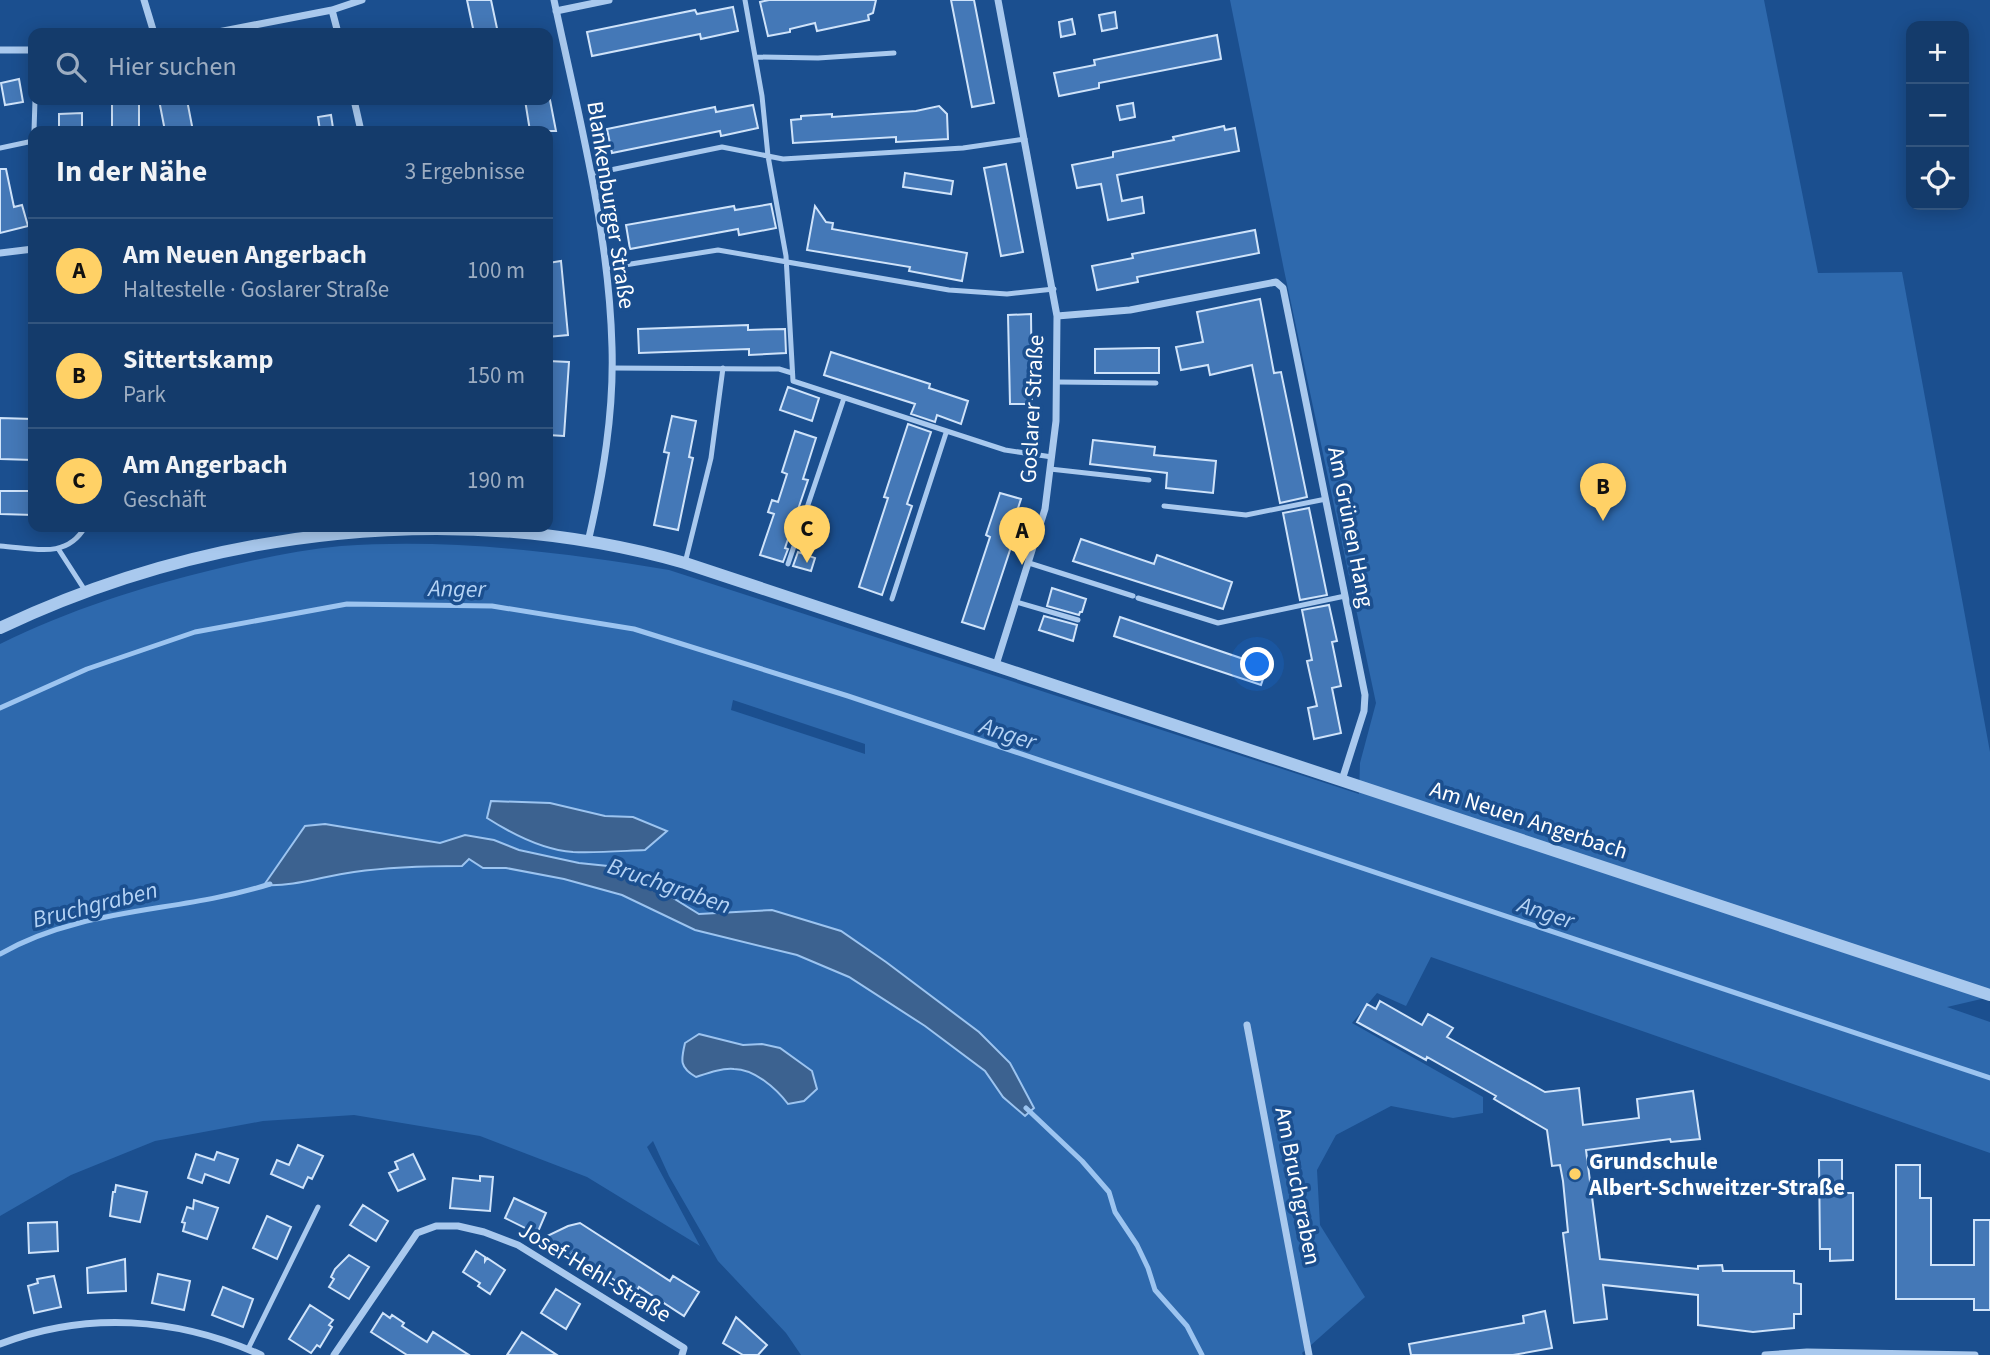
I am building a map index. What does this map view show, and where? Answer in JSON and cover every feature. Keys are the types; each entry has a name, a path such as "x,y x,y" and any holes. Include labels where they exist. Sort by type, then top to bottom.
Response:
{"street":[{"path":"144,0 152,28"},
{"path":"240,28 332,10 362,0"},
{"name":"Blankenburger Straße","path":"554,0 591,174 610,307 611,402 604,471 588,542"},
{"path":"556,11 609,0"},
{"name":"Goslarer Straße","path":"996,665 1045,509 1051,469 1057,382 1057,316 1054,289 998,0"},
{"path":"332,10 337,28"},
{"path":"0,50 28,50"},
{"path":"355,105 360,126"},
{"path":"0,253 28,250"},
{"name":"Goslarer Straße","path":"1057,316 1130,310 1276,282"},
{"name":"Am Grünen Hang","path":"1276,282 1283,288 1366,695 1364,711 1342,780"},
{"name":"Am Neuen Angerbach","path":"0,628 87,592 211,554 333,532"},
{"name":"Am Neuen Angerbach","path":"490,532 588,542 685,562 1990,995"},
{"name":"Am Bruchgraben","path":"1247,1025 1309,1355"},
{"name":"Josef-Hehl-Straße","path":"334,1355 417,1233 436,1226 458,1226 484,1232 518,1245 684,1348 682,1355"},
{"path":"0,1344 26,1334 69,1325 131,1322 191,1330 261,1355"},
{"path":"1765,1355 1807,1352 1975,1355"}],"lane":[{"path":"746,0 762,96 768,156 782,223 793,381 946,433 1005,450 1052,457"},
{"path":"755,57 818,58 894,52"},
{"path":"34,126 35,105"},
{"path":"591,174 723,147 783,159 963,148 1025,139"},
{"path":"0,148 28,142"},
{"path":"606,268 718,250 960,291 1007,294 1054,289"},
{"path":"612,368 779,369 792,373"},
{"path":"685,562 711,458 723,368"},
{"path":"1057,382 1156,383"},
{"path":"788,564 844,397"},
{"path":"892,599 946,433"},
{"path":"1051,469 1149,480"},
{"path":"1164,506 1246,515 1325,499"},
{"path":"0,546 59,550 78,539 82,532"},
{"path":"59,550 87,592"},
{"path":"1029,563 1218,623 1345,596"},
{"path":"1016,602 1078,620"},
{"path":"248,1349 318,1206"}],"shaded area":[{"path":"1230,0 1764,0 1818,273 1902,272 1990,752 1990,997 1947,1007 1990,1022 1990,1153 1431,957 1406,1006 1377,993 1352,1023 1483,1097 1483,1113 1453,1118 1391,1106 1336,1135 1317,1170 1320,1225 1365,1297 1302,1353 1303,1355 801,1355 786,1333 718,1261 669,1176 653,1141 647,1147 700,1246 587,1177 480,1136 354,1115 263,1121 155,1141 71,1175 0,1216 0,644 52,620 133,592 278,555 341,546 382,544 506,548 669,570 1359,794 1360,763 1376,703","holes":["733,700 865,744 865,754 731,710"]},
{"path":"491,801 550,803 605,816 633,817 667,831 645,850 562,851 528,840 487,818"},
{"path":"325,824 440,843 465,835 579,863 637,869 665,893 699,914 772,910 841,931 979,1032 1010,1063 1034,1108 1025,1116 1003,1097 985,1071 925,1026 849,977 797,955 695,930 622,895 564,879 506,868 483,868 469,859 462,866 381,869 309,881 264,885 305,826"},
{"path":"699,1034 743,1045 762,1044 780,1048 812,1071 817,1089 804,1101 788,1104 764,1080 749,1072 724,1069 696,1077 687,1070 682,1059 685,1043"}],"building":[{"path":"467,0 491,0 497,28 473,28"},
{"path":"876,0 873,13 868,15 869,20 817,31 815,23 768,36 760,2"},
{"path":"951,0 974,0 994,103 972,107"},
{"path":"733,7 738,31 701,39 700,34 592,56 587,32 695,10 697,14"},
{"path":"1115,12 1117,28 1102,31 1099,15"},
{"path":"1072,19 1075,34 1061,37 1059,22"},
{"path":"1217,35 1221,59 1099,83 1099,88 1059,96 1054,73 1095,65 1094,60"},
{"path":"19,79 23,102 5,105 1,83"},
{"path":"1133,103 1135,117 1120,120 1117,106"},
{"path":"112,105 139,105 139,126 112,126"},
{"path":"160,105 188,105 192,126 164,126"},
{"path":"526,105 551,105 556,131 553,131 553,126 529,126"},
{"path":"753,105 758,128 721,136 720,131 612,153 607,129 715,107 716,112"},
{"path":"939,106 947,114 948,139 896,142 896,137 793,143 791,120 801,119 801,116 832,114 832,117 916,111"},
{"path":"82,113 82,126 59,126 59,114"},
{"path":"331,115 333,126 319,126 318,117"},
{"path":"1224,126 1225,130 1235,128 1239,151 1117,175 1122,201 1142,197 1144,213 1108,220 1101,184 1077,188 1072,165 1113,157 1113,152 1174,140 1173,137"},
{"path":"1006,164 1023,252 1001,256 984,168"},
{"path":"0,169 6,169 14,207 22,205 28,226 0,233"},
{"path":"905,173 953,181 951,194 903,187"},
{"path":"771,204 776,228 739,235 738,229 630,249 626,225 734,206 735,210"},
{"path":"815,206 826,222 833,223 832,229 967,253 962,281 909,271 910,267 807,250"},
{"path":"1255,230 1259,253 1137,277 1138,282 1097,290 1092,266 1133,258 1132,254"},
{"path":"561,261 568,335 553,336 553,262"},
{"path":"1260,299 1274,373 1281,372 1307,497 1280,503 1252,365 1210,375 1208,365 1181,370 1176,347 1203,342 1197,312"},
{"path":"1031,314 1032,404 1010,404 1008,315"},
{"path":"748,325 748,330 785,329 786,353 749,355 749,349 639,353 638,329"},
{"path":"1159,348 1159,373 1095,373 1095,349"},
{"path":"831,352 930,384 929,388 968,401 961,424 937,415 935,422 911,414 915,404 824,375"},
{"path":"553,361 569,362 564,436 553,435"},
{"path":"788,387 819,398 812,421 780,410"},
{"path":"672,416 696,421 689,457 693,458 678,530 654,525 669,453 664,452"},
{"path":"0,418 28,419 28,460 0,459"},
{"path":"908,424 931,432 907,504 912,506 882,595 859,587 888,498 884,497"},
{"path":"795,431 816,438 803,479 808,480 785,548 788,549 783,562 760,555 774,514 768,512 772,500 778,502 787,474 782,472"},
{"path":"1093,440 1155,447 1154,455 1216,461 1213,493 1166,488 1167,473 1090,464"},
{"path":"0,491 28,491 28,515 0,514"},
{"path":"1000,493 1021,499 1007,542 1012,544 984,629 962,622 990,537 986,535"},
{"path":"1309,508 1327,595 1300,600 1283,513"},
{"path":"1081,539 1154,564 1157,555 1232,582 1223,609 1073,561"},
{"path":"798,552 815,558 811,571 793,566"},
{"path":"1052,588 1086,599 1082,612 1079,615 1047,606"},
{"path":"1329,605 1337,641 1332,642 1341,686 1332,688 1341,733 1314,739 1308,708 1317,706 1307,661 1312,660 1302,610"},
{"path":"1044,616 1077,625 1073,641 1039,630"},
{"path":"1120,617 1267,667 1261,685 1114,636"},
{"name":"Grundschule Albert-Schweitzer-Straße","path":"1380,1001 1422,1025 1428,1014 1453,1028 1447,1037 1545,1092 1579,1088 1583,1125 1639,1118 1637,1099 1693,1091 1700,1139 1671,1142 1670,1139 1586,1150 1600,1259 1698,1269 1698,1266 1722,1265 1723,1271 1794,1271 1794,1283 1801,1284 1801,1314 1794,1314 1794,1328 1753,1332 1698,1325 1698,1295 1603,1285 1607,1319 1574,1323 1563,1233 1568,1232 1563,1181 1560,1165 1552,1166 1547,1130 1494,1099 1496,1096 1357,1022 1367,1004 1376,1009"},
{"path":"298,1145 323,1156 312,1179 308,1177 303,1188 271,1174 277,1160 289,1165"},
{"path":"217,1152 238,1159 229,1183 205,1174 202,1183 188,1178 196,1154 214,1160"},
{"path":"413,1154 425,1179 398,1191 389,1173 398,1169 395,1162"},
{"path":"1819,1160 1842,1160 1842,1193 1853,1193 1853,1260 1830,1261 1830,1249 1820,1249"},
{"name":"Grundschule Albert-Schweitzer-Straße","path":"1896,1165 1920,1165 1920,1198 1931,1198 1931,1265 1974,1265 1974,1220 1990,1220 1990,1310 1974,1310 1974,1299 1896,1299"},
{"path":"480,1176 493,1177 490,1211 450,1208 453,1178 480,1181"},
{"path":"116,1185 147,1192 140,1222 110,1216"},
{"path":"514,1198 546,1213 537,1234 505,1218"},
{"path":"194,1200 218,1208 207,1239 183,1231 185,1223 182,1222 187,1207 193,1209"},
{"path":"363,1205 388,1221 376,1241 350,1225"},
{"path":"267,1216 291,1227 277,1259 253,1248"},
{"path":"57,1222 58,1251 29,1253 28,1223"},
{"path":"580,1223 670,1281 673,1276 699,1292 684,1316 639,1287 635,1294 573,1252 570,1256 552,1245 554,1242 545,1237"},
{"path":"476,1251 485,1257 485,1261 487,1258 505,1270 490,1294 478,1286 480,1283 463,1272"},
{"path":"349,1255 369,1267 349,1299 329,1287 334,1279 331,1277 335,1269"},
{"path":"125,1259 126,1291 88,1293 87,1268"},
{"path":"158,1274 190,1281 184,1310 152,1303"},
{"path":"54,1276 61,1307 34,1313 28,1286 38,1283 37,1279"},
{"path":"223,1287 253,1299 243,1327 212,1315"},
{"path":"556,1289 580,1304 566,1329 541,1313"},
{"path":"310,1305 333,1320 329,1325 332,1327 320,1347 317,1345 311,1353 289,1339"},
{"path":"1545,1311 1552,1348 1513,1355 1411,1355 1409,1344 1524,1323 1523,1316"},
{"path":"383,1313 390,1318 392,1315 404,1323 402,1326 427,1342 433,1332 469,1355 407,1355 371,1332"},
{"path":"736,1317 767,1345 758,1355 743,1355 723,1343"},
{"path":"522,1332 557,1355 507,1355"}],"waterway":[{"name":"Anger","path":"0,708 87,669 195,632 347,604 492,606 634,629 848,696 1990,1078"},
{"name":"Bruchgraben","path":"0,954 32,938 99,918 202,900 270,884"},
{"name":"Bruchgraben","path":"1026,1108 1082,1161 1109,1192 1115,1212 1137,1245 1155,1290 1187,1326 1202,1355"}],"place":[{"name":"Sittertskamp","path":"1603,521"},
{"name":"Am Angerbach","path":"807,563"},
{"name":"Am Neuen Angerbach","path":"1022,565"},
{"name":"Grundschule Albert-Schweitzer-Straße","path":"1575,1174"}]}
